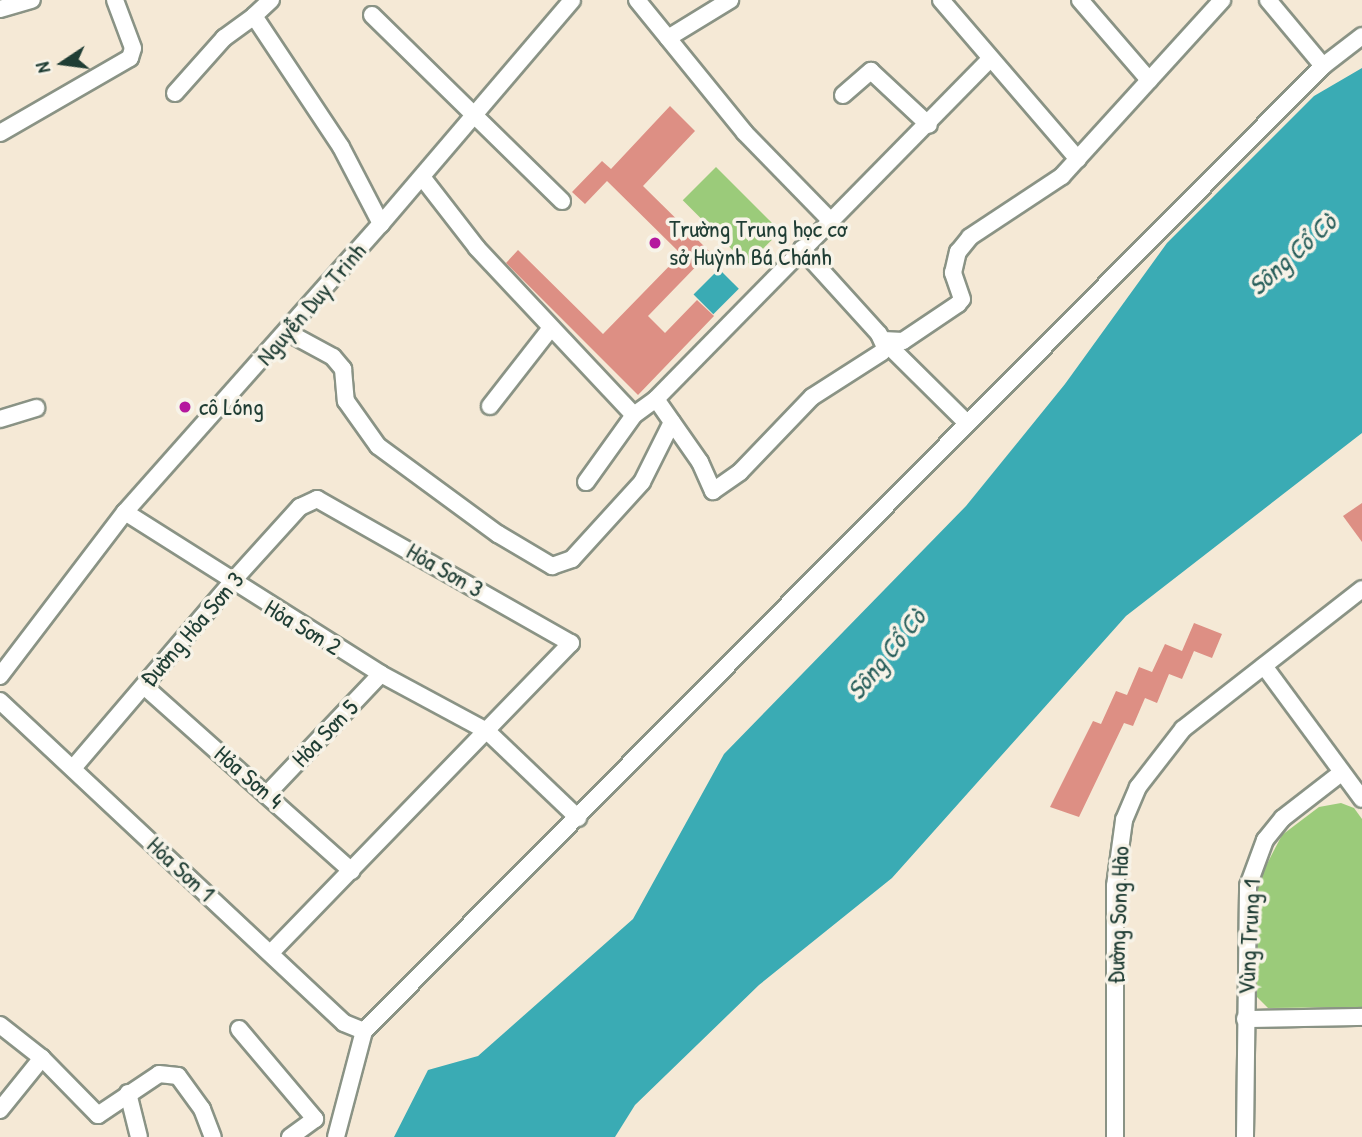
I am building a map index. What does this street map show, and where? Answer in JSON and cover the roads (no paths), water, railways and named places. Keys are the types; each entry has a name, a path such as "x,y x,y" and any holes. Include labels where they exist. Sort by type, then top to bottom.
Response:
{"street":[{"path":"3,5 32,0"},
{"path":"0,133 130,58 133,48 115,0"},
{"path":"175,93 224,38 271,0"},
{"name":"Nguyễn Duy Trinh","path":"0,676 125,512 287,332 572,0"},
{"path":"637,0 745,133 831,221"},
{"path":"668,38 730,0"},
{"path":"941,0 989,60 1078,159"},
{"path":"1080,0 1149,80"},
{"path":"883,340 903,341 958,304 962,299 953,273 958,252 970,237 1062,176 1222,0"},
{"path":"1269,0 1323,66"},
{"path":"372,15 562,201"},
{"path":"254,16 341,147 381,224"},
{"path":"337,1137 365,1031 1323,66 1362,36"},
{"path":"586,482 634,415 656,399 802,249 929,125 989,60"},
{"path":"842,95 871,71 929,125"},
{"path":"422,177 477,248 634,415"},
{"path":"802,249 883,340 967,423"},
{"path":"490,406 551,328"},
{"path":"287,332 332,357 343,369 346,401 378,446 498,534 552,566 572,559 642,482 672,422"},
{"path":"656,399 700,462 713,491 740,472 812,397 882,352 883,340"},
{"path":"0,419 36,408"},
{"name":"Đường Hỏa Sơn 3","path":"74,767 231,583 300,508 317,499"},
{"name":"Hỏa Sơn 3","path":"317,499 571,643 487,731"},
{"name":"Hỏa Sơn 2","path":"125,512 231,583 382,674 487,731 578,818"},
{"name":"Đường Song Hào","path":"1115,1137 1115,886 1124,820 1138,787 1182,729 1362,589"},
{"path":"1264,666 1362,799"},
{"name":"Hỏa Sơn 5","path":"268,793 382,674"},
{"name":"Hỏa Sơn 4","path":"144,686 268,793 352,871"},
{"name":"Hỏa Sơn 1","path":"0,701 74,767 344,1023 365,1031"},
{"path":"271,953 487,731"},
{"name":"Vùng Trung 1","path":"1245,1137 1247,910 1255,861 1283,818 1341,773"},
{"path":"1245,1019 1362,1017"},
{"path":"1,1023 42,1058 98,1115 164,1072 178,1076 202,1109 213,1137"},
{"path":"239,1029 315,1119 290,1137"},
{"path":"0,1110 42,1058"},
{"path":"128,1093 139,1137"}],"water":[{"name":"Sông Cổ Cò","path":"1362,68 1362,433 1126,616 892,878 759,985 635,1105 615,1137 394,1137 428,1070 478,1056 633,919 724,754 966,506 1065,384 1167,243 1314,96"},
{"path":"719,269 739,289 713,314 694,294"}],"place":[{"name":"Trường Trung học cơ sở Huỳnh Bá Chánh","path":"655,243"},
{"name":"cô Lóng","path":"185,407"}]}
